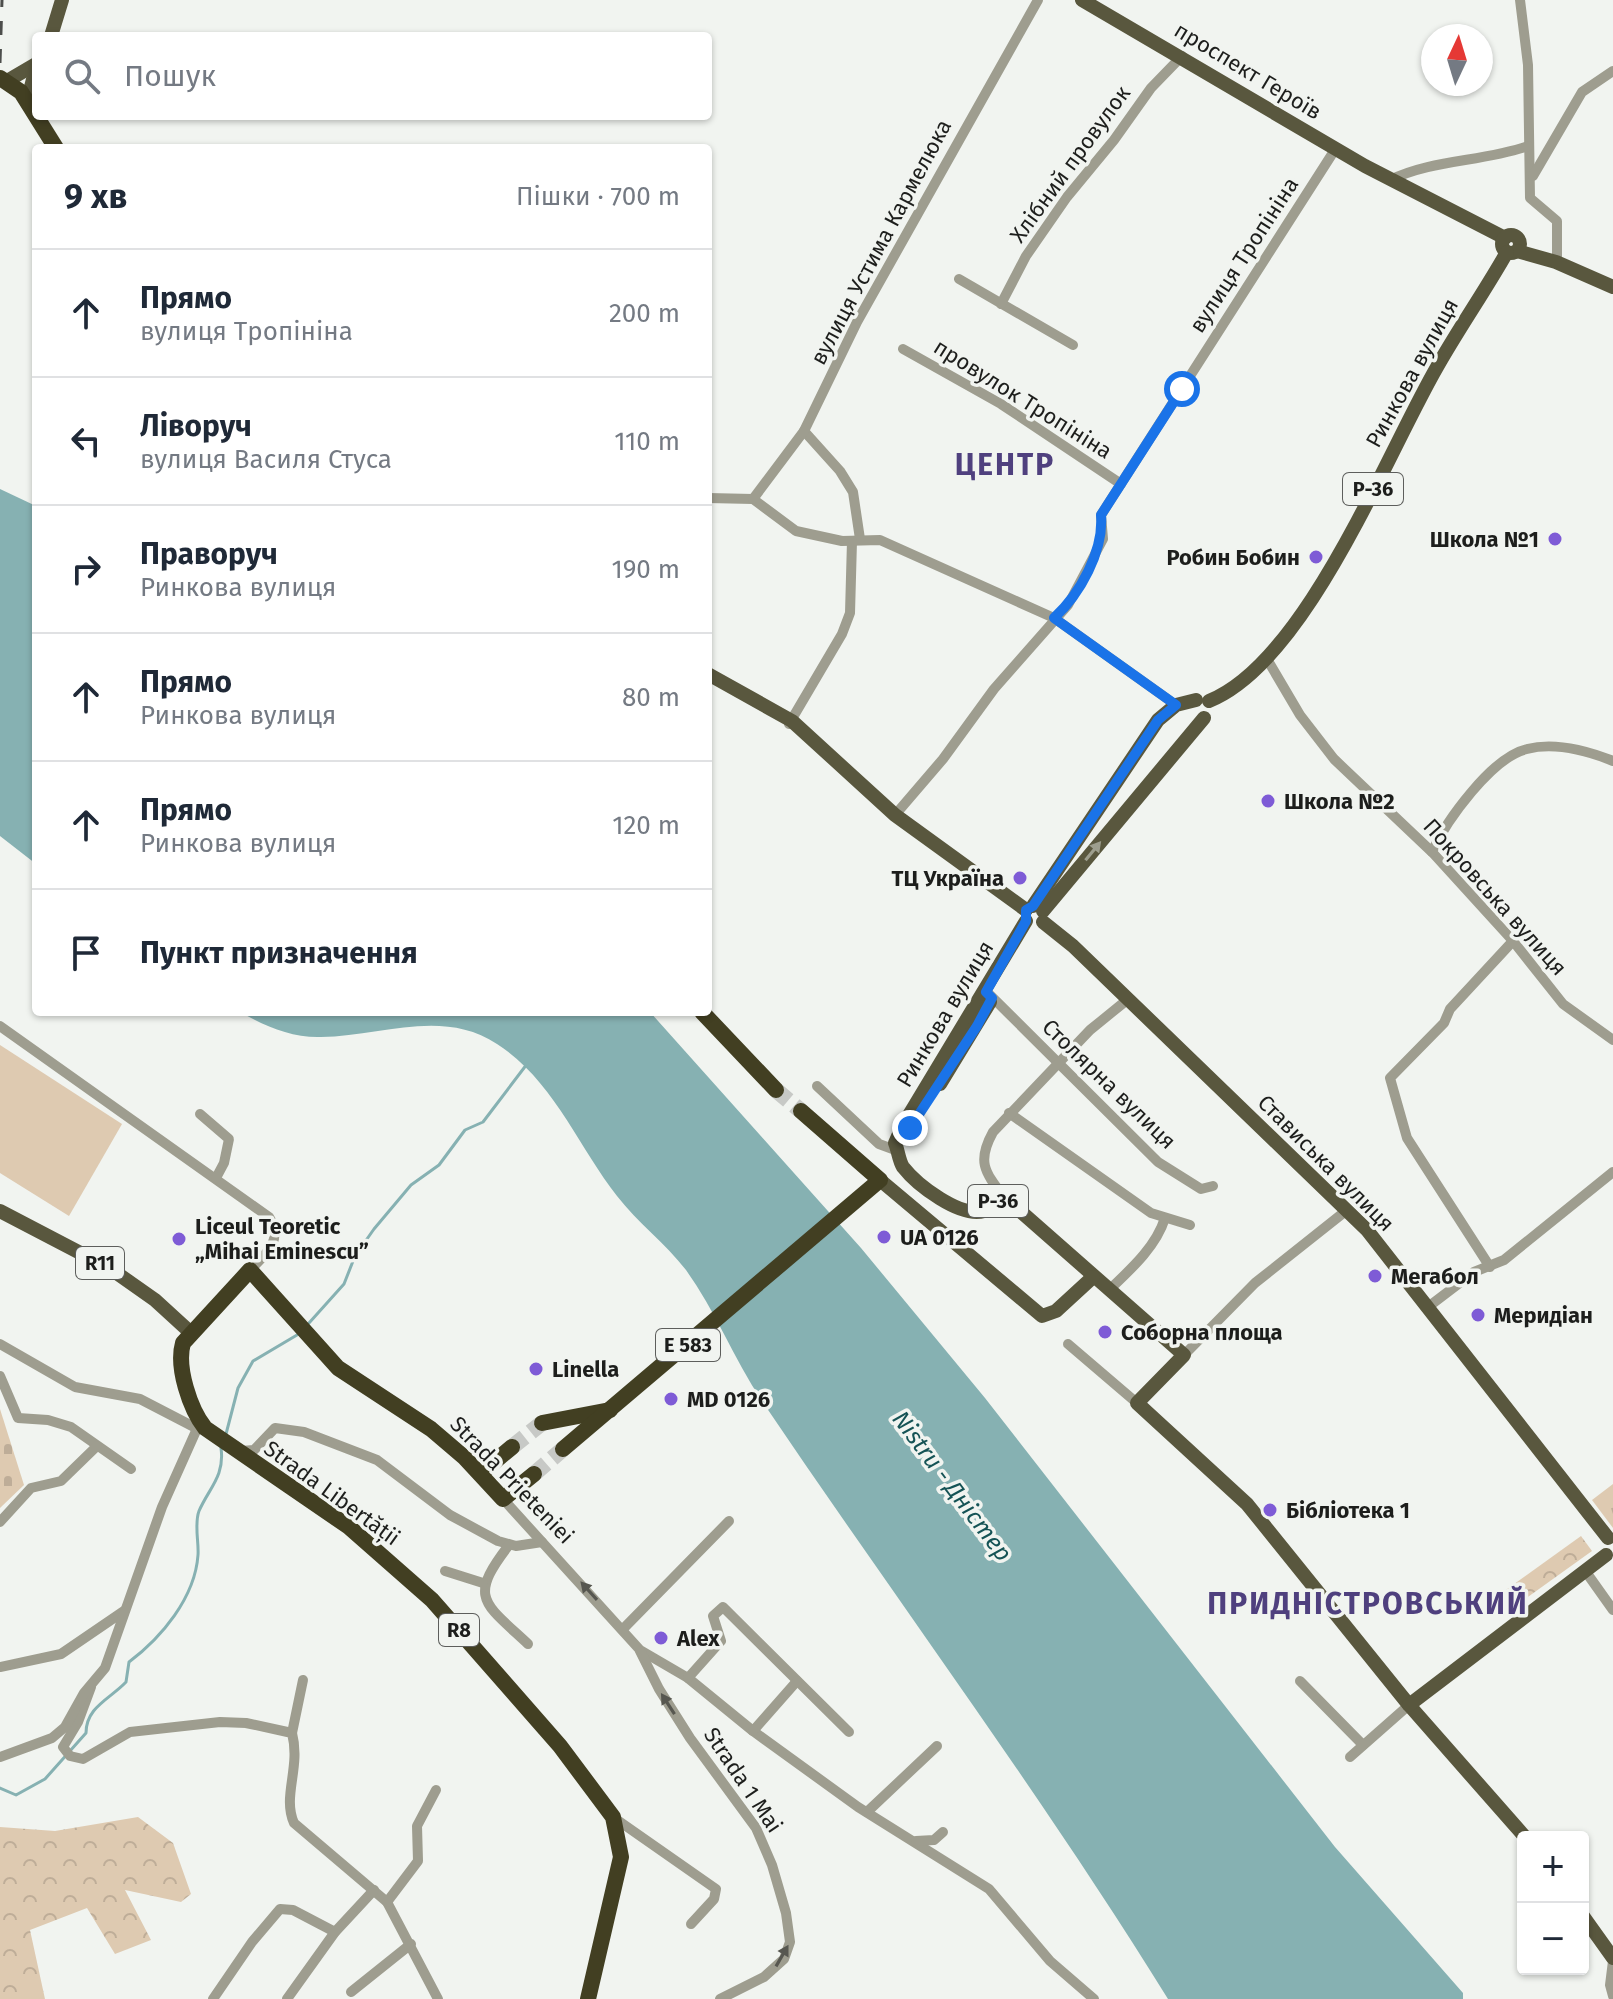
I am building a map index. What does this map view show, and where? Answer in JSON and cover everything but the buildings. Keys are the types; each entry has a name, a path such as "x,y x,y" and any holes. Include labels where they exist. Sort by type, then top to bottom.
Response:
{"highway":[{"path":"4,80 24,97 32,110"},
{"path":"38,120 53,144"},
{"path":"706,1016 776,1090"},
{"path":"801,1111 880,1180"},
{"name":"E 583","path":"563,1449 880,1180"},
{"path":"198,1425 181,1353 190,1332 250,1270"},
{"name":"Strada Prieteniei","path":"250,1270 345,1375 423,1423 481,1473 503,1499"},
{"name":"E 583","path":"542,1423 611,1410"},
{"name":"Strada Libertății","path":"198,1425 364,1538 432,1600 560,1746 613,1817 621,1857 588,1999"},
{"path":"481,1473 512,1447"},
{"path":"503,1499 534,1474"}],"main road":[{"path":"52,32 62,0"},
{"name":"проспект Героїв","path":"1082,0 1390,180 1512,246 1613,287"},
{"path":"4,80 32,68"},
{"path":"24,97 32,76"},
{"name":"проспект Героїв","path":"1512,246 1557,256 1613,279"},
{"name":"Ринкова вулиця","path":"898,1151 895,1143 903,1125 989,995 1033,916 1158,720 1176,705 1222,696 1267,659 1342,550 1437,367 1512,246"},
{"name":"Стависька вулиця","path":"712,676 790,723 895,815 1033,916 1127,1000 1347,1210 1428,1307 1610,1538"},
{"name":"Стависька вулиця","path":"712,683 790,723 892,819 1033,916"},
{"name":"Ринкова вулиця","path":"1033,916 1212,709 1202,700"},
{"name":"Р-36","path":"898,1151 902,1165 921,1183 960,1208 976,1212 988,1210 1003,1196 1093,1277"},
{"path":"880,1180 1034,1312 1048,1315 1093,1277 1184,1355 1137,1403 1247,1504 1409,1705 1520,1831"},
{"name":"R11","path":"0,1211 111,1269 147,1294 190,1332"},
{"path":"1409,1705 1610,1557 1603,1545 1610,1538"},
{"path":"1589,1925 1613,1959"}],"street":[{"name":"вулиця Устима Кармелюка","path":"753,499 804,431 857,322 1038,0"},
{"path":"1520,0 1528,65 1528,146 1533,176 1530,198 1557,221 1557,256"},
{"name":"Хлібний провулок","path":"1001,304 1026,256 1067,197 1114,140 1151,88 1182,56"},
{"path":"1533,176 1582,92 1613,71"},
{"path":"1390,180 1416,168 1504,155 1528,146"},
{"name":"вулиця Тропініна","path":"895,815 1054,618 1068,605 1103,539 1101,515 1336,148"},
{"path":"959,279 1073,345"},
{"name":"провулок Тропініна","path":"903,349 1001,404 1121,484"},
{"path":"790,723 842,634 850,613 856,540 853,492 840,471 804,431"},
{"path":"712,498 753,499 796,531 856,540 880,540 1054,618 1176,705"},
{"name":"Покровська вулиця","path":"1267,659 1300,715 1334,759 1432,852 1513,941 1563,1004 1613,1040"},
{"path":"1432,852 1446,826 1468,798 1512,756 1528,749 1567,748 1613,761"},
{"path":"1490,1267 1407,1138 1390,1078 1434,1034 1450,1009 1513,941"},
{"name":"Столярна вулиця","path":"989,995 1158,1162 1201,1189 1213,1186"},
{"path":"1003,1196 989,1177 983,1150 1009,1113 1090,1030 1127,1000"},
{"path":"0,1026 251,1201 269,1217 275,1237 273,1246 250,1270"},
{"path":"817,1086 879,1144 898,1151"},
{"path":"1009,1113 1151,1213 1190,1225"},
{"path":"200,1114 229,1139 224,1163 216,1178"},
{"path":"1428,1307 1474,1272 1504,1260 1613,1172"},
{"path":"1184,1355 1255,1283 1347,1210"},
{"path":"1109,1290 1133,1266 1161,1229 1165,1218"},
{"path":"0,1344 75,1387 140,1399 198,1425 177,1468 124,1611 117,1642 105,1668 84,1693 65,1727 52,1738 0,1757"},
{"path":"1068,1344 1137,1403"},
{"path":"0,1376 18,1418 48,1420 71,1427 131,1469"},
{"path":"236,1450 254,1450 272,1429 280,1427 328,1440 377,1460 450,1515 509,1545 542,1542"},
{"path":"0,1522 31,1488 61,1481 97,1446"},
{"name":"Strada Prieteniei","path":"503,1499 640,1650 688,1678 753,1731 867,1812 989,1889 1050,1961 1094,1999"},
{"path":"623,1629 729,1521"},
{"path":"509,1545 483,1583 488,1601 496,1612 528,1644"},
{"path":"445,1571 483,1583"},
{"path":"1586,1572 1613,1610"},
{"path":"688,1678 721,1641 713,1616 723,1607 849,1732"},
{"path":"0,1667 61,1654 124,1611"},
{"name":"Strada 1 Mai","path":"640,1650 675,1715 756,1828 772,1865 786,1913 790,1942 784,1959 764,1977 720,1999"},
{"path":"303,1680 292,1733 297,1762 289,1812 294,1823 387,1902 438,1999"},
{"path":"753,1731 797,1681"},
{"path":"1300,1681 1363,1745"},
{"path":"91,1687 78,1722 63,1747 67,1754 83,1759 130,1732 220,1722 246,1723 292,1733"},
{"path":"1350,1757 1409,1705"},
{"path":"867,1812 904,1781 937,1746"},
{"path":"387,1902 418,1861 421,1854 417,1826 436,1790"},
{"path":"881,1798 881,1810 892,1827"},
{"path":"613,1817 716,1889 714,1899 691,1924"},
{"path":"910,1839 928,1842 943,1832"},
{"path":"287,1999 335,1932 374,1890"},
{"path":"213,1999 252,1942 280,1909 293,1910 335,1932"},
{"path":"351,1992 411,1944"},
{"path":"1613,1959 1610,1975 1613,1996"}],"green space":[{"path":"0,1045 122,1124 69,1216 0,1173"},
{"path":"0,1409 24,1485 0,1508"},
{"path":"1613,1484 1613,1528 1592,1500"},
{"path":"1581,1536 1592,1551 1507,1612 1496,1597"},
{"path":"138,1817 173,1843 191,1894 181,1902 125,1890 151,1940 115,1954 87,1908 30,1930 45,1999 0,1999 0,1827 55,1831"}],"water":[{"path":"0,489 32,504 32,861 0,836"},
{"name":"Nistru - Дністер","path":"248,1016 654,1016 861,1248 985,1398 1335,1847 1463,1993 1463,1999 1168,1999 1019,1772 762,1401 686,1270 617,1196 534,1076 497,1044 476,1033 455,1028 411,1027 310,1037"}],"waterway":[{"path":"309,1323 344,1284 355,1256 411,1185 439,1165 465,1130 483,1122 527,1064"},
{"path":"226,1434 238,1388 253,1361 297,1335"},
{"path":"0,1788 16,1795 45,1779 86,1733 94,1710 126,1682 129,1662 153,1641 174,1616 195,1571 198,1516 221,1466 221,1448"}],"tunnel":[{"path":"776,1090 801,1111"},
{"path":"512,1447 542,1423"},
{"path":"534,1474 563,1449"}],"railway":[{"path":"0,63 2,0"}],"place":[{"name":"Школа №1","path":"1555,539"},
{"name":"Робин Бобин","path":"1316,557"},
{"name":"Школа №2","path":"1268,801"},
{"name":"ТЦ Україна","path":"1020,878"},
{"name":"UA 0126","path":"884,1237"},
{"name":"Liceul Teoretic „Mihai Eminescu”","path":"179,1239"},
{"name":"Мегабол","path":"1375,1276"},
{"name":"Меридіан","path":"1478,1315"},
{"name":"Соборна площа","path":"1105,1332"},
{"name":"Linella","path":"536,1369"},
{"name":"MD 0126","path":"671,1399"},
{"name":"Бібліотека 1","path":"1270,1510"},
{"name":"Alex","path":"661,1638"}],"district":[{"name":"ЦЕНТР","path":"1005,465"},
{"name":"ПРИДНІСТРОВСЬКИЙ","path":"1368,1604"}],"route":[{"path":"910,1128 992,998 986,992 1026,921 1026,910 1033,906 1048,878 1158,720 1176,705 1054,618 1068,605 1103,539 1101,515 1182,389"}]}
